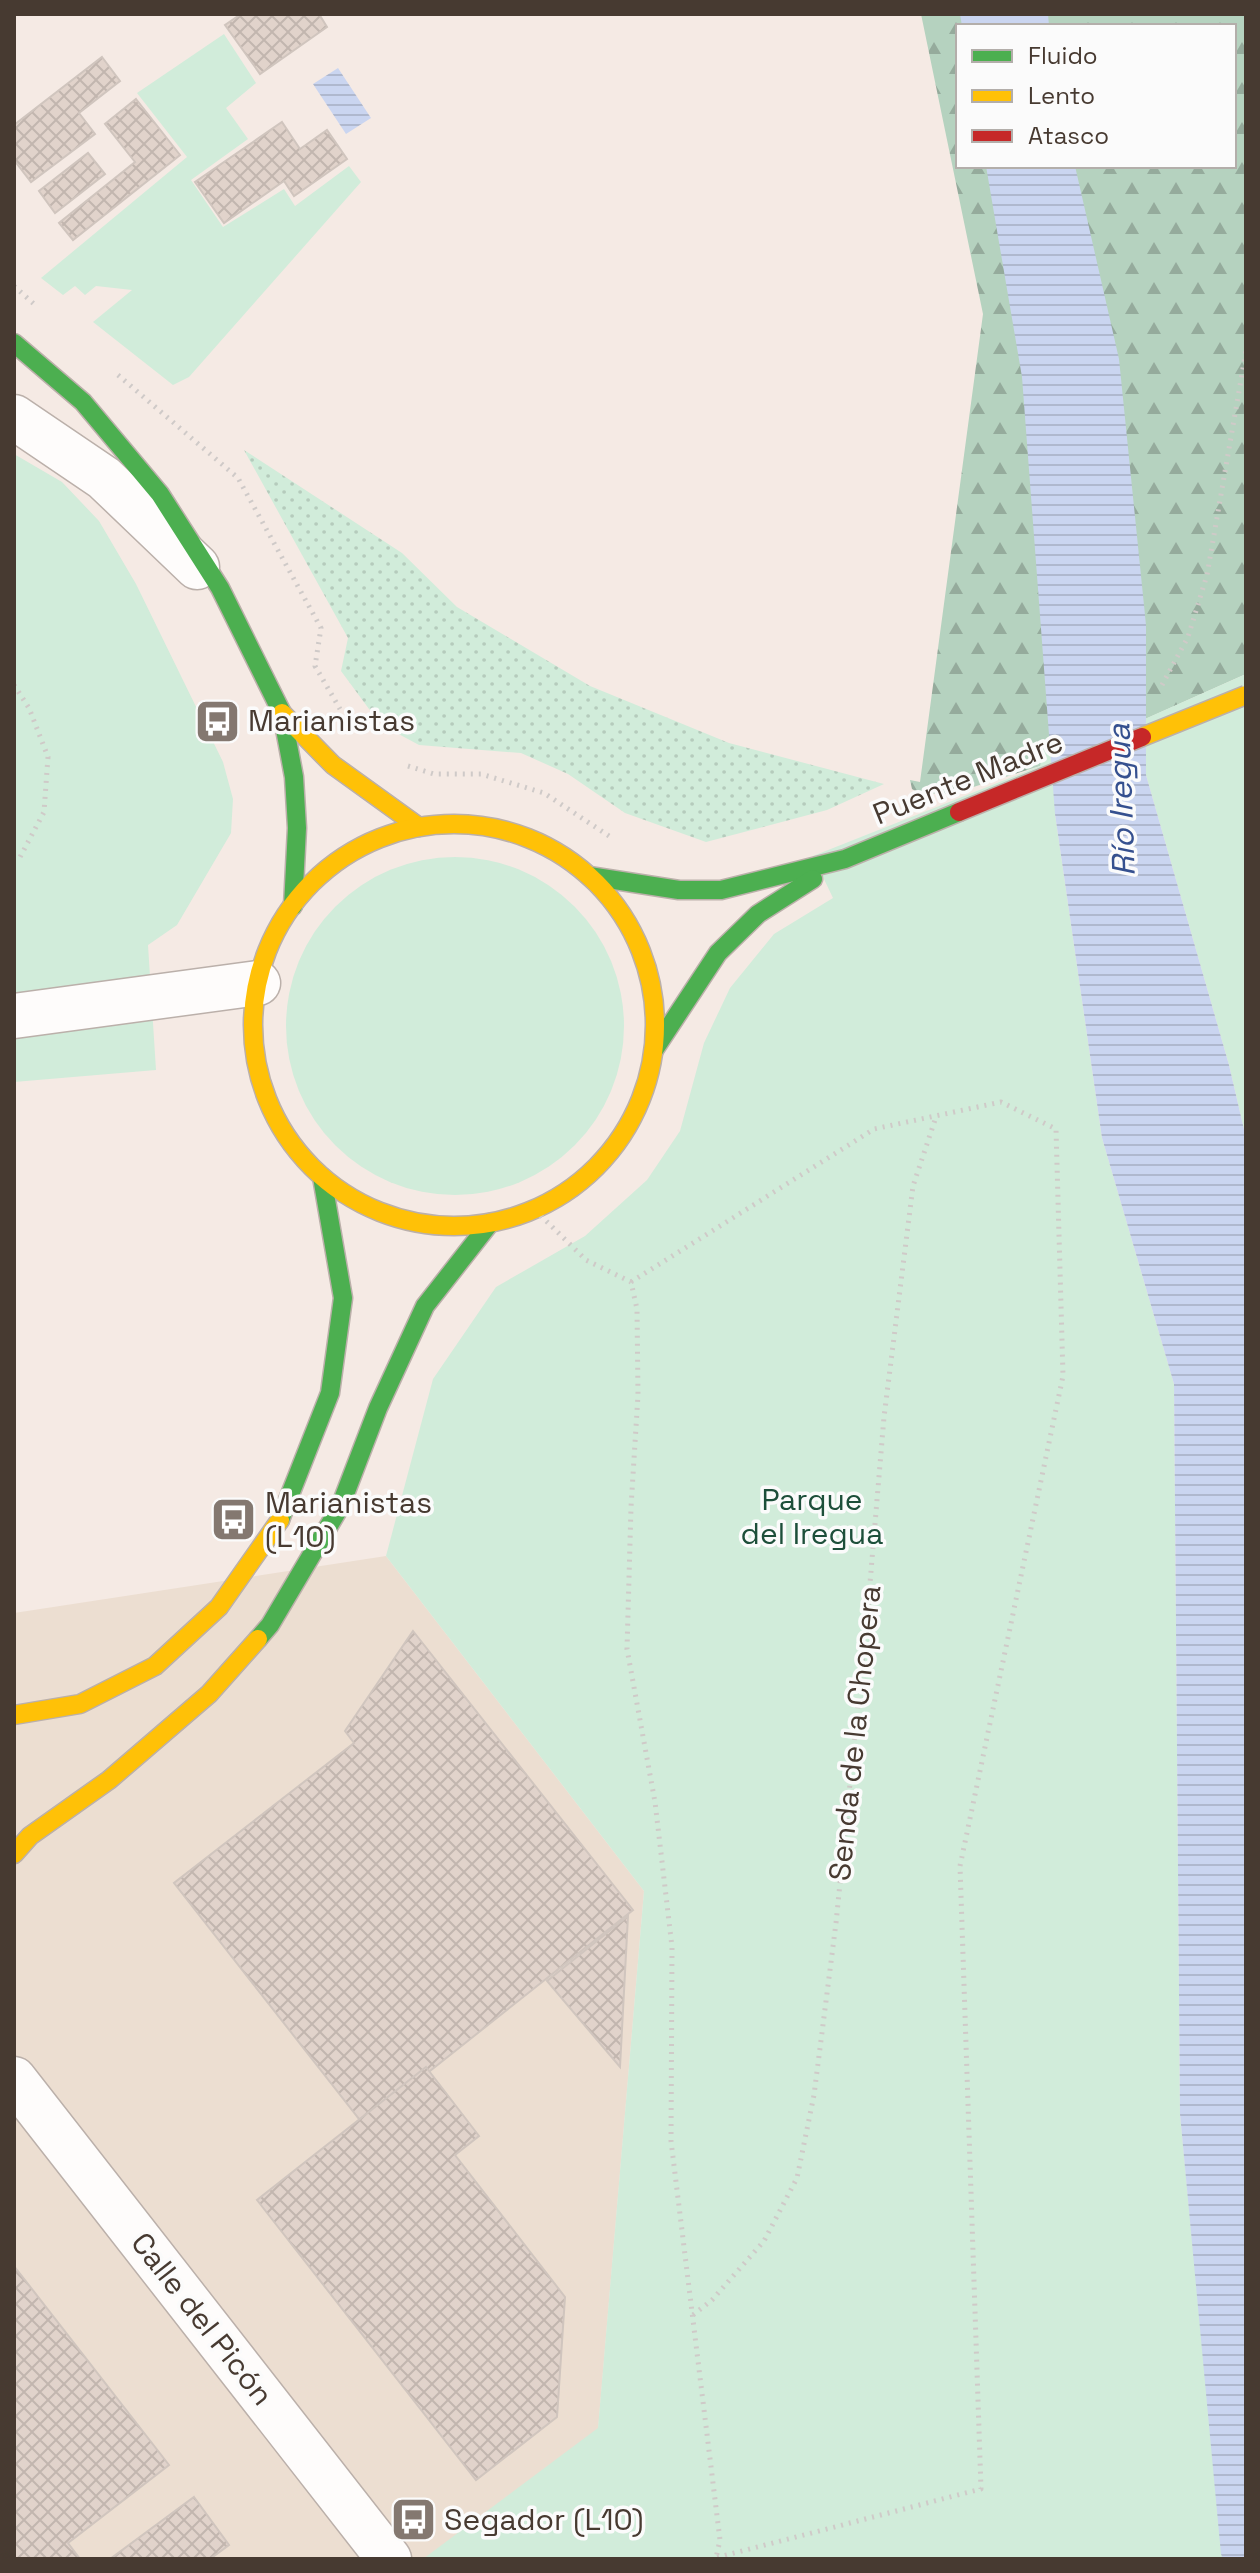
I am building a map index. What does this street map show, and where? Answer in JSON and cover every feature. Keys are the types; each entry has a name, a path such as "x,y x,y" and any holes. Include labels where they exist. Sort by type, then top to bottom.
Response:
{"main road":[{"path":"14,343 83,402 160,494 220,588 282,713 295,790 297,828 293,906"},
{"name":"Puente Madre","path":"845,859 1246,695"},
{"path":"282,713 333,765 419,827"},
{"path":"451,824 501,830 548,847 589,876 621,912 643,955 654,1002 654,1050 641,1100 615,1146 579,1182 535,1210 490,1223 445,1226 401,1219 359,1203 322,1177 290,1142 277,1121 263,1089 255,1054 253,1019 258,983 271,943 293,906 348,851 385,832 419,827 451,824"},
{"path":"589,876 679,890 721,890 845,859"},
{"path":"654,1050 718,953 758,914 845,859"},
{"path":"14,1715 80,1704 155,1666 219,1607 278,1526 330,1393 343,1298 322,1177"},
{"path":"14,1854 30,1836 109,1780 209,1694 270,1625 340,1507 378,1408 425,1306 490,1223"}],"street":[{"path":"14,417 104,478 220,588"},
{"path":"14,1016 258,983"},
{"name":"Calle del Picón","path":"14,2079 389,2559"}],"path":[{"path":"14,286 44,313"},
{"path":"1157,695 1188,637 1207,575 1246,351"},
{"path":"116,373 238,478 321,628 315,666 342,712"},
{"path":"14,685 29,708 48,757 44,812 19,859 14,860"},
{"path":"394,758 434,774 481,774 544,793 619,842"},
{"path":"1001,1102 1056,1129 1063,1376 960,1866 981,2489 716,2558 720,2540 671,2141 672,1947 655,1802 627,1649 638,1395 637,1309 631,1282 874,1129 1001,1102"},
{"name":"Senda de la Chopera","path":"693,2316 712,2300 764,2241 797,2178 814,2095 836,1923 884,1417 913,1186 936,1116"},
{"path":"535,1210 586,1260 631,1282"}],"shaded area":[{"path":"386,1556 644,1891 587,2559 14,2559 14,1613"}],"green space":[{"path":"921,14 1246,14 1246,674 1040,766 951,794 919,793 912,789 910,780 920,782 983,314"},
{"path":"224,34 256,83 226,108 248,139 191,180 223,227 284,189 295,206 349,166 361,182 189,377 173,385 93,322 132,290 96,286 85,295 75,286 63,295 41,278 187,157 137,93"},
{"path":"244,450 402,553 457,607 590,686 729,743 884,784 827,810 706,842 625,813 568,774 521,753 419,745 393,731 369,709 341,671 348,638"},
{"path":"14,454 62,482 99,521 136,584 223,762 233,799 231,833 177,925 148,945 156,1070 14,1082"},
{"name":"Parque del Iregua","path":"1246,674 1246,1138 1229,1065 1146,775 1055,814 1102,1138 1174,1384 1180,2114 1223,2559 423,2559 598,2428 644,1891 386,1556 433,1379 496,1287 585,1236 647,1180 680,1131 704,1043 730,988 774,934 833,898 813,856 1040,766 1045,741 1066,754"},
{"path":"455,857 488,861 520,870 549,886 574,907 595,932 611,961 620,993 624,1026 620,1059 611,1091 595,1120 574,1145 549,1166 520,1182 488,1191 455,1195 422,1191 390,1182 361,1166 336,1145 315,1120 299,1091 290,1059 286,1026 290,993 299,961 315,932 336,907 361,886 390,870 422,861"}],"water":[{"path":"960,14 1048,14 1049,24 962,24"},
{"path":"338,68 371,118 346,134 313,84"},
{"name":"Río Iregua","path":"986,168 1075,168 1119,359 1146,625 1146,775 1229,1065 1246,1138 1246,2559 1223,2559 1221,2554 1180,2114 1174,1384 1102,1138 1055,814 1022,377"}],"building":[{"path":"241,14 319,14 327,27 260,74 225,25"},
{"path":"102,57 120,81 79,113 95,134 31,182 14,160 14,125"},
{"path":"136,99 180,155 73,240 59,223 135,162 105,124"},
{"path":"282,122 300,149 327,130 347,159 294,196 284,181 224,223 195,182"},
{"path":"88,153 105,174 55,213 39,191"},
{"path":"413,1631 633,1910 363,2124 174,1883 354,1743 345,1731"},
{"path":"628,1916 620,2067 547,1981"},
{"path":"426,2067 479,2136 455,2155 565,2297 557,2417 476,2480 257,2200"},
{"path":"14,2266 169,2465 68,2543 80,2559 14,2559"},
{"path":"194,2497 229,2545 210,2559 110,2559"}],"traffic: fast":[{"path":"14,343 83,402 160,494 220,588 282,713 294,777 297,828 293,906"},
{"path":"589,876 679,890 721,890 845,859 959,812"},
{"path":"654,1050 718,953 758,914 813,879"},
{"path":"280,1520 330,1393 343,1298 322,1177"},
{"path":"258,1639 270,1625 340,1507 378,1408 425,1306 490,1223"}],"traffic: slow":[{"path":"1142,737 1246,695"},
{"path":"282,713 333,765 419,827"},
{"path":"454,824 493,828 531,840 565,858 596,883 621,914 639,948 651,986 655,1025 651,1064 639,1102 621,1136 596,1167 565,1192 531,1210 493,1222 454,1226 415,1222 377,1210 343,1192 312,1167 287,1136 269,1102 257,1064 253,1025 257,986 269,948 287,914 312,883 343,858 377,840 415,828 454,824"},
{"path":"14,1715 80,1704 155,1666 219,1607 280,1520"},
{"path":"14,1854 30,1836 109,1780 209,1694 258,1639"}],"traffic: jam":[{"path":"959,812 1142,737"}],"place":[{"name":"Marianistas","path":"217,721"},
{"name":"Marianistas (L10)","path":"234,1520"},
{"name":"Segador (L10)","path":"413,2520"}]}
